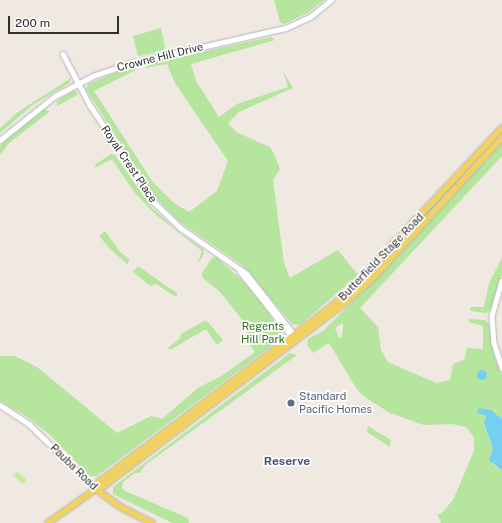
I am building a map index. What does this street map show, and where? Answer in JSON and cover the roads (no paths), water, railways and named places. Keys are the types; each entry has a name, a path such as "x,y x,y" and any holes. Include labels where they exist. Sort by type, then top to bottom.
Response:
{"main road":[{"name":"Butterfield Stage Road","path":"96,489 99,482 293,336 361,280 502,128"},
{"name":"Butterfield Stage Road","path":"48,523 96,489 104,486 296,342 345,303 375,276 502,138"},
{"name":"Pauba Road","path":"96,489 119,506 152,523"}],"street":[{"name":"Crowne Hill Drive","path":"0,140 48,101 78,83 128,64 286,28 310,17 331,0"},
{"name":"Royal Crest Place","path":"63,54 78,83 116,146 154,202 181,228 239,269 293,336 296,342"},
{"path":"502,281 492,316 494,343 502,368"},
{"name":"Pauba Road","path":"0,405 34,428 96,489"}],"water":[{"path":"480,370 484,370 486,371 486,379 480,380 477,377 477,373"},
{"path":"479,408 491,410 502,419 502,471 489,460 493,449 484,423 486,416 476,412"}],"place":[{"name":"Standard Pacific Homes","path":"291,403"}],"district":[{"name":"Reserve","path":"287,462"}],"park label":[{"name":"Regents Hill Park","path":"263,333"}]}
